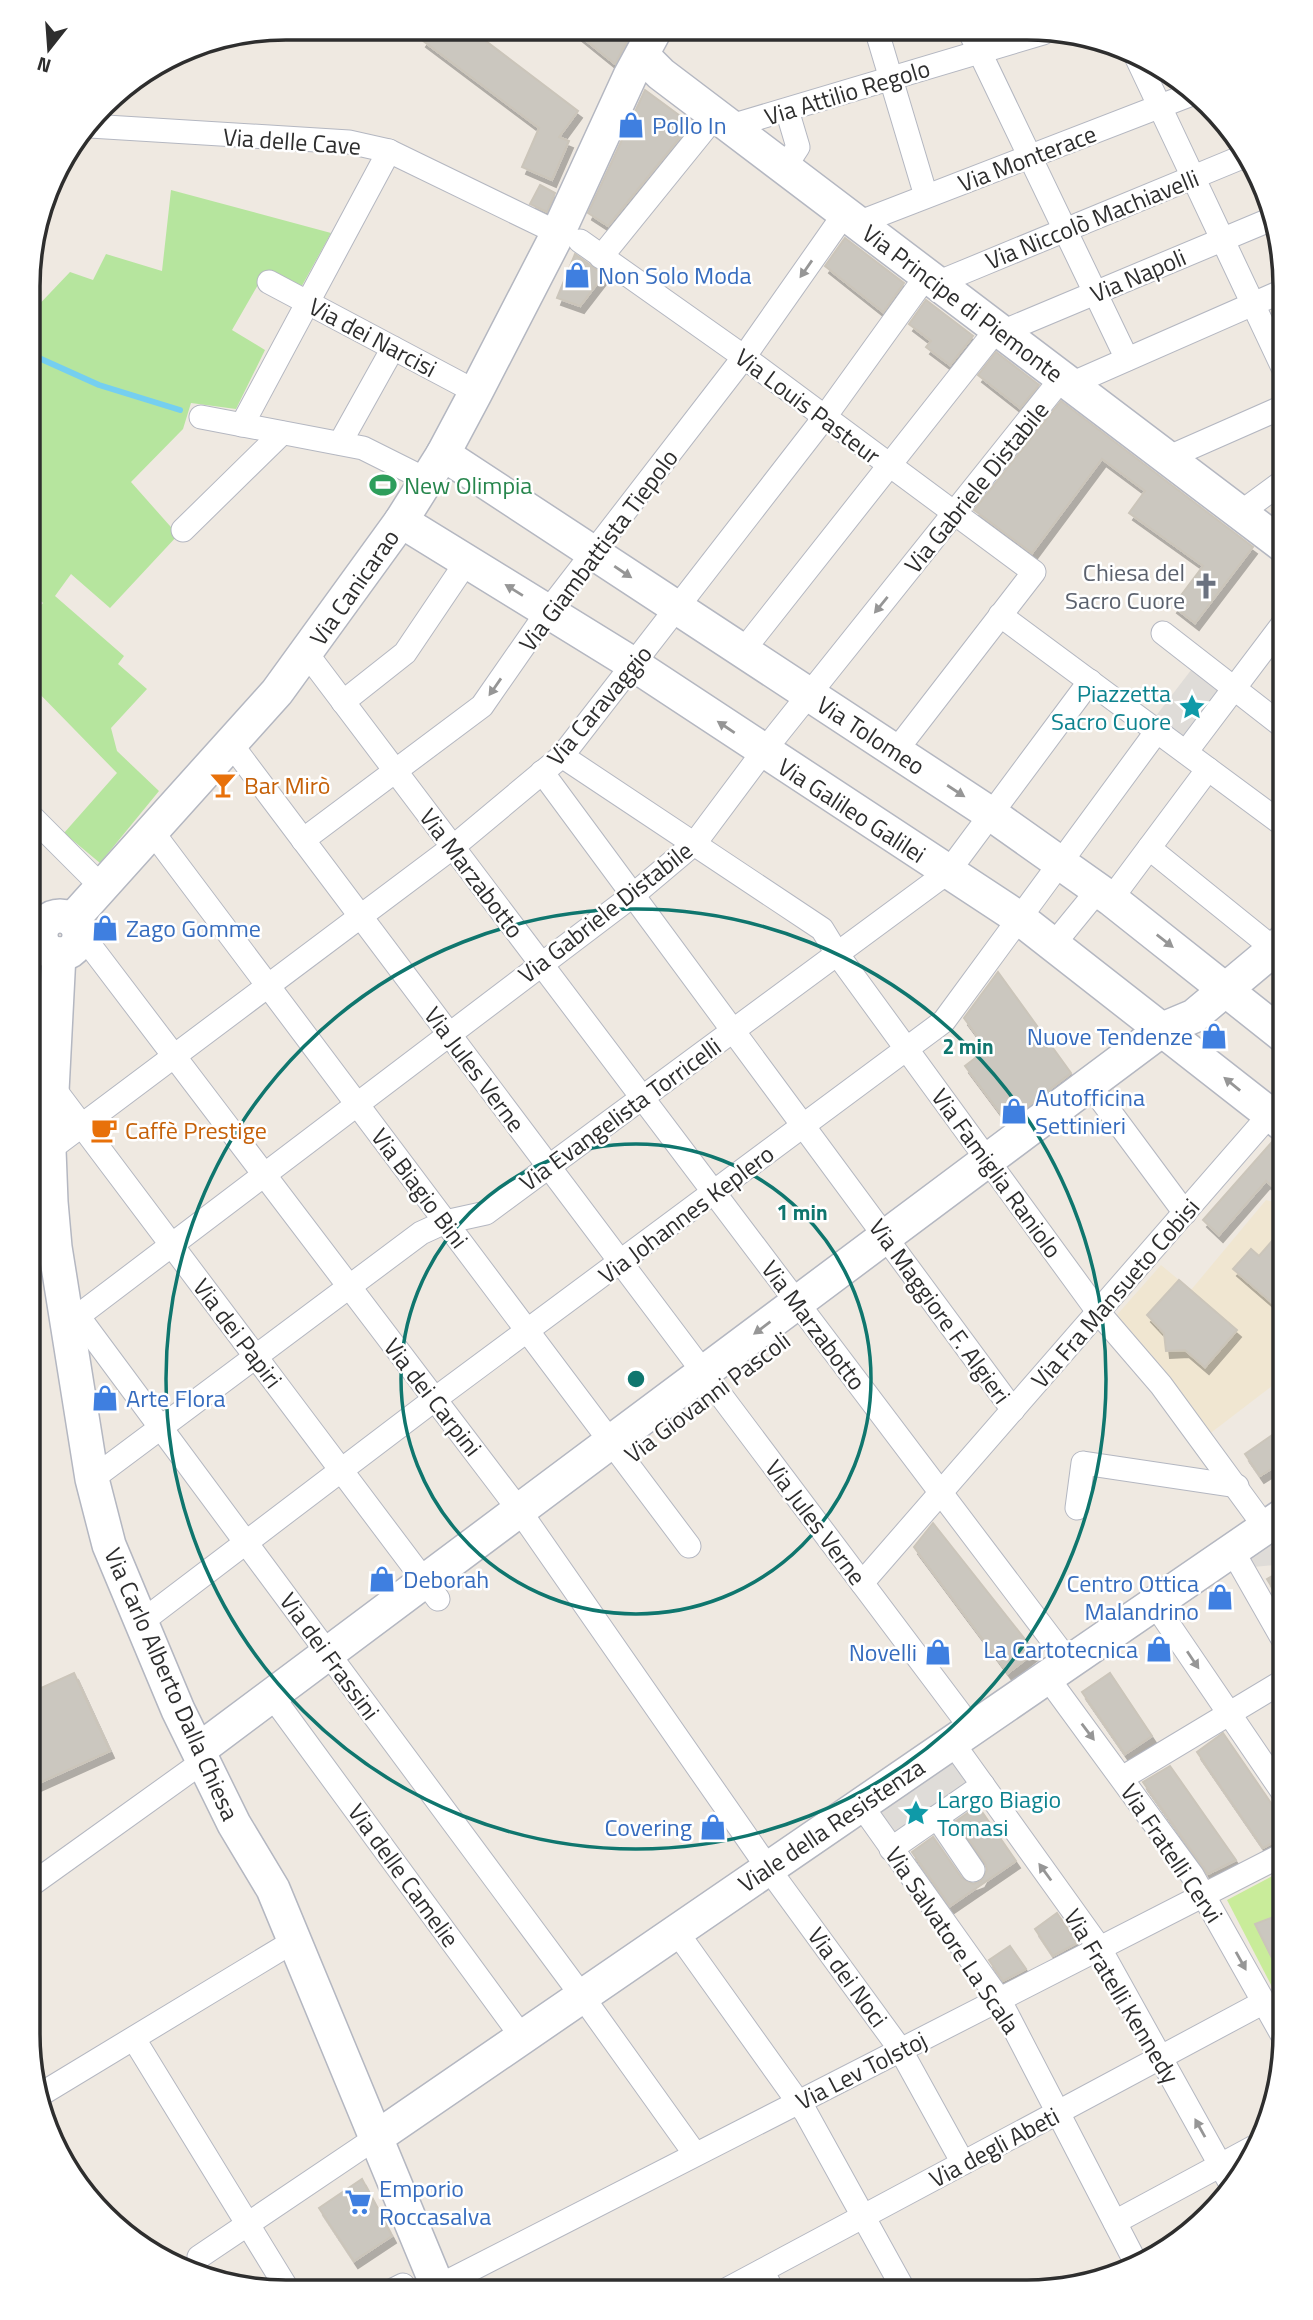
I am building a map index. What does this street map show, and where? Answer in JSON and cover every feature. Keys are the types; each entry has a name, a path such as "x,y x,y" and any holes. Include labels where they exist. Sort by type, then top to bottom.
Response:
{"street":[{"name":"Via Canicarao","path":"56,936 231,744 307,654 401,521 569,237 630,76 653,40"},
{"name":"Via Principe di Piemonte","path":"658,40 723,120 1273,538"},
{"path":"880,40 926,196"},
{"path":"975,42 1127,359"},
{"name":"Via Attilio Regolo","path":"723,120 787,110 892,78 975,42"},
{"path":"1142,69 1273,347"},
{"name":"Via Monterace","path":"852,218 926,196 1184,97"},
{"path":"785,167 798,147 787,110"},
{"path":"601,257 723,120"},
{"name":"Via delle Cave","path":"99,127 349,142 389,150 569,237"},
{"path":"242,425 389,150"},
{"name":"Via Niccolò Machiavelli","path":"932,279 1066,230 1237,159"},
{"name":"Via Giambattista Tiepolo","path":"303,840 394,769 482,706 548,611 852,218"},
{"name":"Via Napoli","path":"1000,330 1264,222"},
{"name":"Via Louis Pasteur","path":"569,237 744,357 1034,572 1000,615"},
{"name":"Via Caravaggio","path":"49,1150 80,1124 453,847 562,756 932,279"},
{"name":"Via dei Narcisi","path":"269,282 476,392"},
{"path":"1066,381 1127,359 1273,295"},
{"path":"742,652 888,466 1000,330"},
{"path":"341,443 393,348"},
{"name":"Via Gabriele Distabile","path":"73,1317 632,897 695,843 808,694 1066,381"},
{"path":"1167,458 1273,411"},
{"path":"201,417 363,447 435,467"},
{"path":"183,530 282,433"},
{"name":"Via Tolomeo","path":"435,467 594,553 991,814 1105,895 1273,1027"},
{"path":"1240,513 1273,489"},
{"name":"Via Galileo Galilei","path":"401,521 633,664 1018,918 1053,945 1179,1029 1273,1107"},
{"path":"343,702 405,653 467,561"},
{"path":"895,752 1000,615 1273,817"},
{"path":"1163,634 1273,718"},
{"path":"1185,752 1273,637"},
{"name":"Via Marzabotto","path":"307,654 941,1493 1058,1669"},
{"name":"Via Evangelista Torricelli","path":"92,1479 421,1233 445,1222 486,1213 948,872 1090,681"},
{"name":"Via Johannes Keplero","path":"140,1623 341,1469 944,1021 1157,731"},
{"name":"Via Jules Verne","path":"231,744 862,1583 962,1735"},
{"name":"Via Famiglia Raniolo","path":"562,756 822,929 838,955 1099,1312 1161,1385 1237,1486 1272,1518"},
{"path":"1053,945 1149,848 1208,769"},
{"name":"Via Maggiore F. Algieri","path":"542,772 1013,1410"},
{"path":"40,825 100,885"},
{"name":"Via Biagio Bini","path":"150,830 689,1546"},
{"path":"1149,848 1273,939"},
{"name":"Via dei Carpini","path":"56,936 92,948 172,1057 526,1519 768,1868"},
{"name":"Via Carlo Alberto Dalla Chiesa","path":"56,936 49,1150 55,1247 73,1317 92,1479 109,1545 178,1710 205,1760 234,1824 273,1889 434,2280"},
{"name":"Via Giovanni Pascoli","path":"993,1169 1102,1101 1179,1029 1273,950"},
{"name":"Via Giovanni Pascoli","path":"205,1760 1179,1029"},
{"name":"Via dei Papiri","path":"52,1086 431,1590"},
{"path":"1102,1101 1185,1213"},
{"name":"Via Fra Mansueto Cobisi","path":"862,1583 1185,1213 1273,1121"},
{"name":"Via dei Frassini","path":"73,1317 161,1427 582,1996 695,2154"},
{"path":"1077,1508 1083,1463 1237,1486"},
{"name":"Viale della Resistenza","path":"377,2137 1272,1522"},
{"path":"1231,1550 1272,1622"},
{"path":"1154,1603 1272,1777"},
{"name":"Via Fratelli Cervi","path":"1058,1669 1122,1778 1203,1894 1272,2016"},
{"path":"1122,1778 1272,1687"},
{"name":"Via delle Camelie","path":"278,1704 523,2036"},
{"name":"Via Fratelli Kennedy","path":"962,1735 982,1785 1099,1947 1226,2176"},
{"path":"40,1878 205,1760"},
{"path":"891,1849 982,1785"},
{"name":"Via Salvatore La Scala","path":"861,1805 999,1999 1132,2255"},
{"path":"937,1817 973,1870"},
{"name":"Via Lev Tolstoj","path":"455,2280 695,2154 1272,1860"},
{"name":"Via dei Noci","path":"768,1868 900,2049 963,2163"},
{"path":"676,1931 797,2102 899,2280"},
{"path":"47,2090 294,1941"},
{"name":"Via degli Abeti","path":"768,2280 864,2216 1264,2002"},
{"path":"134,2039 282,2280"},
{"path":"199,2257 377,2137"},
{"path":"1115,2222 1241,2154"}],"shaded area":[{"name":"Piazzetta Sacro Cuore","path":"1198,661 1234,688 1186,752 1149,725"},
{"path":"1266,1200 1272,1202 1272,1386 1208,1435 1115,1317 1161,1265 1191,1290"},
{"path":"1272,1530 1272,1565 1242,1568"},
{"name":"Largo Biagio Tomasi","path":"952,1742 990,1796 955,1821 994,1875 972,1891 932,1835 899,1859 861,1805"}],"green space":[{"path":"171,190 331,233 298,293 263,276 232,330 265,350 236,409 191,403 183,429 131,482 178,535 110,608 71,574 55,596 124,656 118,664 147,689 111,728 117,751 159,791 100,863 64,833 117,773 40,694 40,606 43,603 40,600 40,304 70,272 93,280 106,254 162,271"},
{"path":"1272,1876 1272,1987 1227,1900"}],"building":[{"path":"423,41 485,41 578,111 559,137 569,141 552,180 522,167 539,128"},
{"path":"586,41 627,41 615,64"},
{"path":"645,90 691,124 608,226 588,213"},
{"path":"540,185 555,193 547,212 530,204"},
{"path":"845,238 904,283 883,312 825,266"},
{"path":"575,254 604,275 580,306 557,298"},
{"path":"926,300 973,336 950,365 926,347 931,341 909,324"},
{"path":"996,352 1039,385 1020,408 978,375"},
{"path":"1061,401 1253,547 1195,623 1173,606 1203,566 1129,513 1145,491 1102,459 1032,553 974,510"},
{"path":"998,972 1071,1073 1007,1122 965,1066 987,1049 964,1018"},
{"path":"1273,1142 1272,1186 1266,1181 1219,1235 1203,1220"},
{"path":"1272,1240 1272,1303 1233,1269 1251,1249 1259,1256"},
{"path":"1179,1280 1237,1330 1205,1367 1185,1350 1166,1351 1164,1333 1147,1315"},
{"path":"1272,1435 1272,1468 1260,1476 1245,1454"},
{"path":"933,1523 1035,1652 1008,1673 914,1547"},
{"path":"74,1673 110,1751 40,1783 40,1689"},
{"path":"1110,1673 1152,1736 1125,1754 1082,1692"},
{"path":"1223,1733 1272,1805 1272,1843 1263,1848 1197,1752"},
{"path":"1170,1766 1236,1860 1208,1874 1143,1782"},
{"path":"978,1806 1016,1861 950,1906 912,1852 933,1837 962,1878 973,1884 981,1881 987,1870 985,1863 956,1821"},
{"path":"1057,1913 1077,1943 1053,1956 1035,1929"},
{"path":"1272,1918 1272,1958 1255,1924"},
{"path":"1010,1946 1026,1969 1003,1981 989,1960"},
{"path":"362,2179 392,2236 354,2261 319,2208"}],"waterway":[{"path":"40,358 99,385 180,410"}],"place":[{"name":"Pollo In","path":"631,125"},
{"name":"Non Solo Moda","path":"577,275"},
{"name":"New Olimpia","path":"383,485"},
{"name":"Chiesa del Sacro Cuore","path":"1206,586"},
{"name":"Piazzetta Sacro Cuore","path":"1192,707"},
{"name":"Bar Mirò","path":"223,785"},
{"name":"Zago Gomme","path":"105,928"},
{"name":"Nuove Tendenze","path":"1214,1036"},
{"name":"Autofficina Settinieri","path":"1014,1111"},
{"name":"Caffè Prestige","path":"104,1130"},
{"name":"Arte Flora","path":"105,1398"},
{"name":"Deborah","path":"382,1579"},
{"name":"Centro Ottica Malandrino","path":"1220,1597"},
{"name":"La Cartotecnica","path":"1159,1649"},
{"name":"Novelli","path":"938,1652"},
{"name":"Largo Biagio Tomasi","path":"916,1813"},
{"name":"Covering","path":"713,1827"},
{"name":"Emporio Roccasalva","path":"358,2202"}]}
